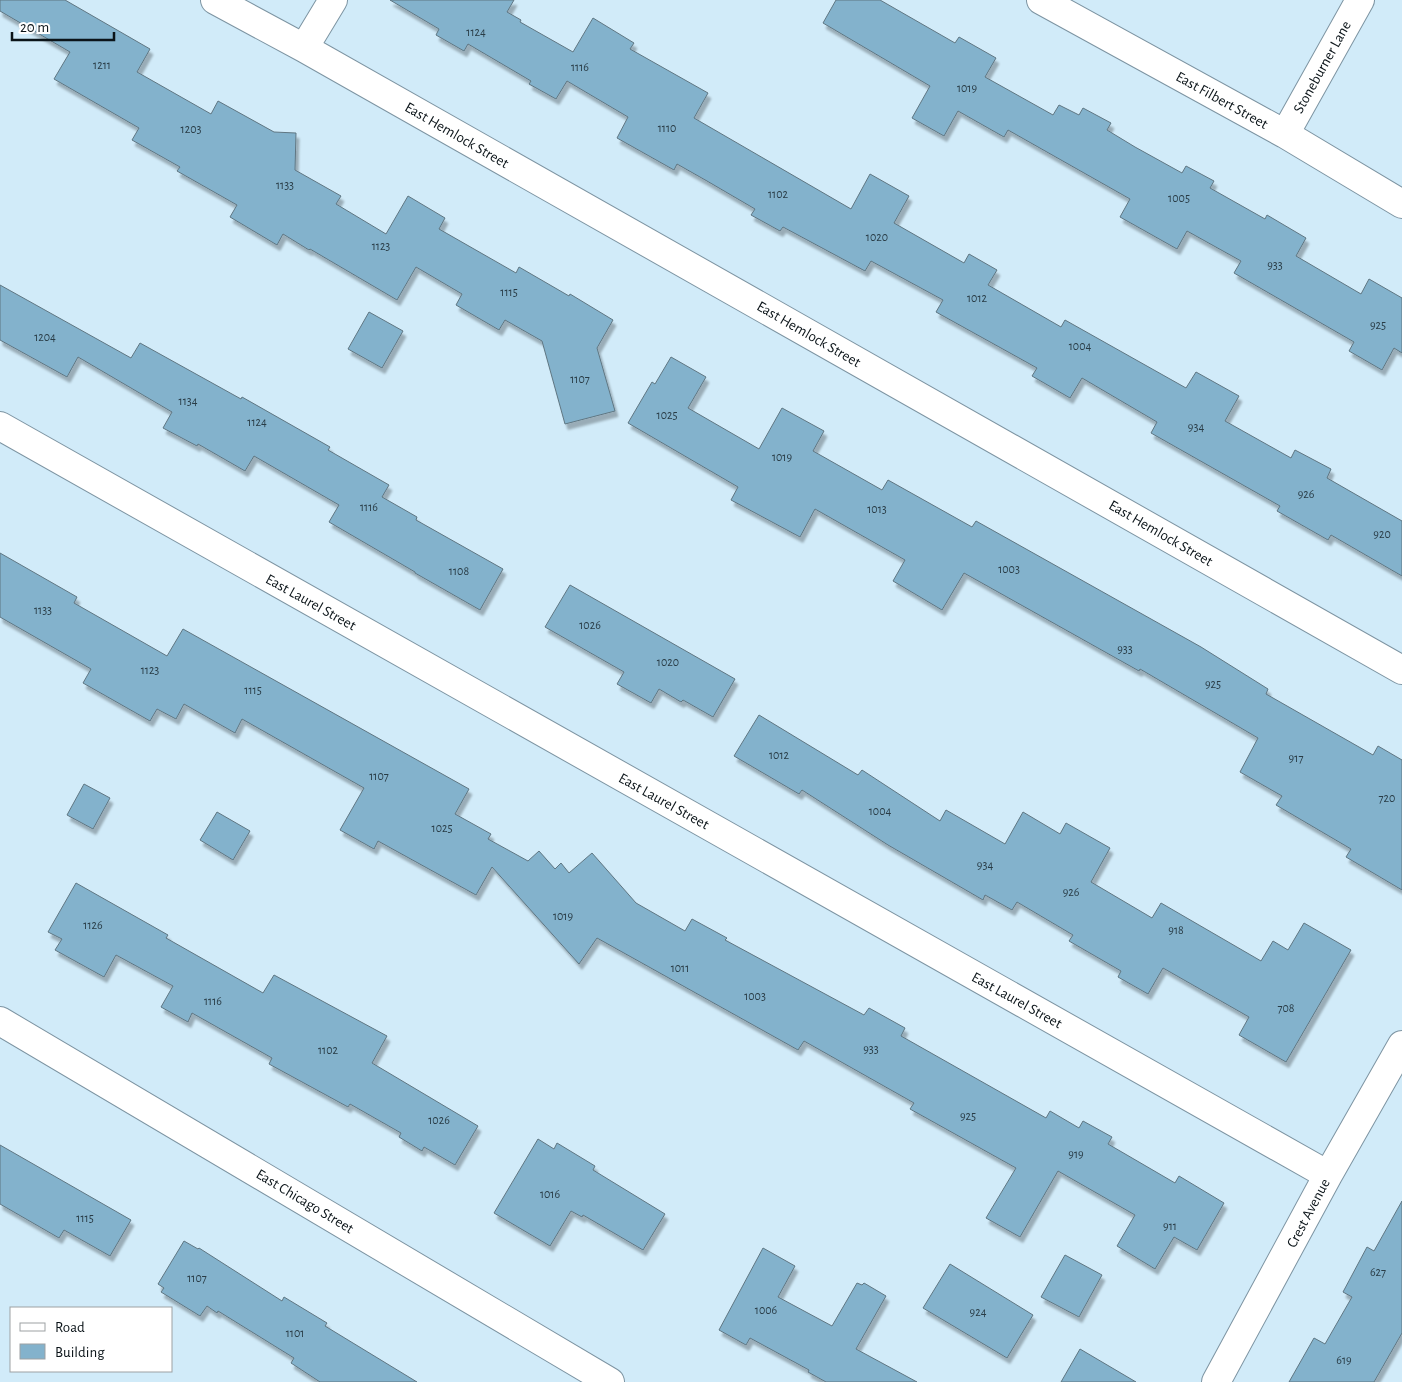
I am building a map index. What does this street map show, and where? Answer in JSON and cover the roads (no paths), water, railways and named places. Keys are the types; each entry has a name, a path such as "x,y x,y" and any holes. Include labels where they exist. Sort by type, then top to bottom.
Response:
{"street":[{"name":"East Hemlock Street","path":"215,0 304,48 1402,670"},
{"path":"304,48 333,0"},
{"name":"East Filbert Street","path":"1041,0 1284,134 1402,204"},
{"name":"Stoneburner Lane","path":"1284,134 1360,0"},
{"name":"East Laurel Street","path":"0,426 1328,1175"},
{"name":"East Chicago Street","path":"0,1021 610,1382"},
{"name":"Crest Avenue","path":"1216,1382 1328,1175 1402,1045"}]}
